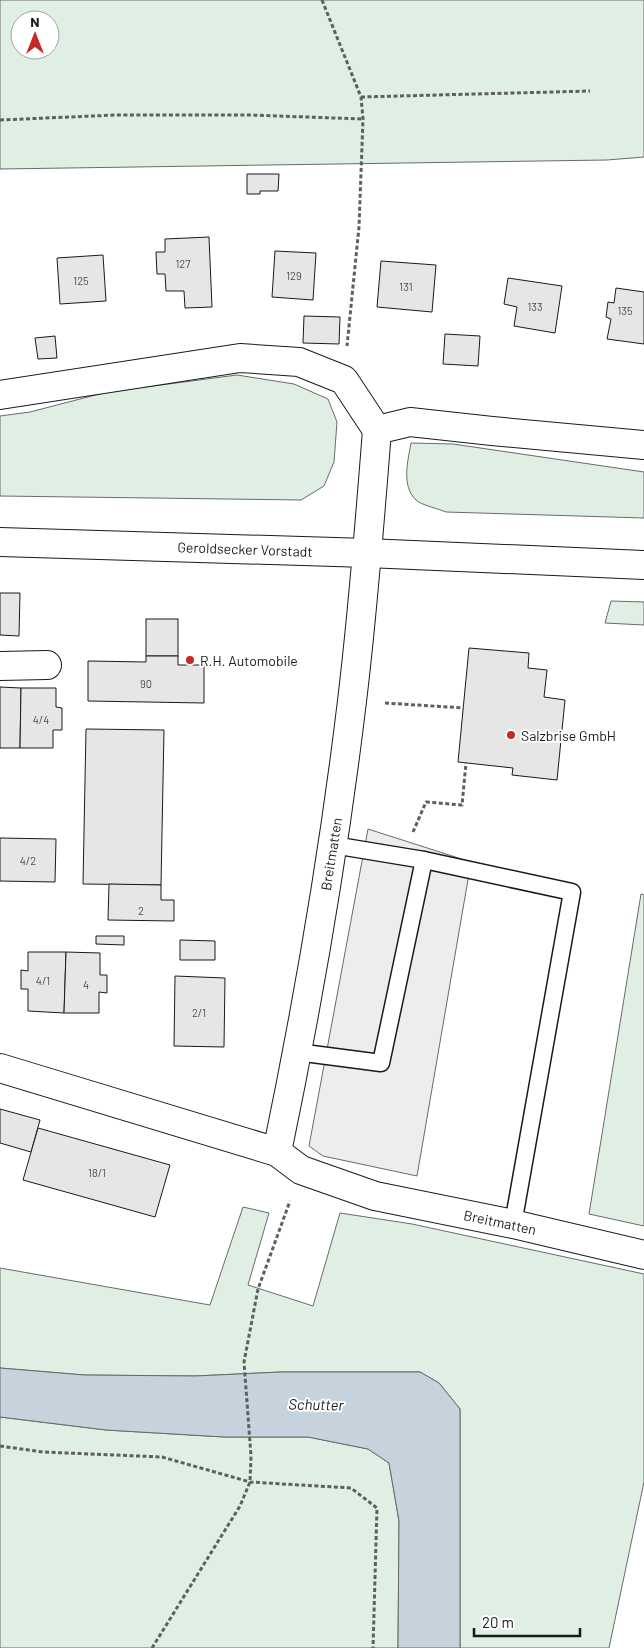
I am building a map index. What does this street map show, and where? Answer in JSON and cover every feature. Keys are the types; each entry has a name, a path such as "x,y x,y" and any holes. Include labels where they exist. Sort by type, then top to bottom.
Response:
{"street":[{"path":"0,395 240,358 300,362 344,380 377,430 367,553"},
{"path":"377,430 410,422 644,445"},
{"name":"Geroldsecker Vorstadt","path":"0,542 367,553 644,565"},
{"name":"Breitmatten","path":"277,1152 298,1052 333,845 352,701 367,553"},
{"path":"0,666 47,665"},
{"name":"Breitmatten","path":"0,1068 277,1152 301,1170 375,1196 513,1224 644,1255"}],"lane":[{"path":"333,845 407,856 572,892 513,1224"},
{"path":"298,1052 381,1063 424,860"}],"path":[{"path":"322,0 361,97 363,119 359,227 344,380"},
{"path":"361,97 590,92"},
{"path":"0,120 116,114 250,115 363,119"},
{"path":"392,704 464,708"},
{"path":"407,856 408,843 426,802 462,805 466,763"},
{"path":"152,1648 240,1506 250,1482 244,1362 258,1289 301,1170"},
{"path":"0,1446 43,1452 162,1457 250,1482 351,1488 377,1508 373,1648"}],"green space":[{"path":"0,0 644,0 644,157 607,160 0,169"},
{"path":"237,375 294,384 328,399 337,422 334,462 324,486 301,500 0,496 0,416 30,412 107,392"},
{"path":"411,443 453,444 644,472 644,518 446,512 422,504 411,494 408,488 407,473"},
{"path":"611,601 644,602 644,625 605,623"},
{"path":"641,894 644,895 644,1226 589,1214"},
{"path":"243,1207 269,1213 248,1285 313,1306 340,1213 412,1224 644,1274 644,1482 609,1648 460,1648 460,1409 439,1383 420,1372 281,1372 195,1376 84,1375 0,1368 0,1268 210,1305"},
{"path":"0,1417 106,1430 224,1437 308,1437 368,1449 389,1463 399,1521 398,1648 0,1648"}],"shaded area":[{"path":"368,829 471,862 417,1176 323,1156 309,1146"}],"water":[{"name":"Schutter","path":"0,1368 84,1375 195,1376 281,1372 420,1372 439,1383 460,1409 460,1648 398,1648 399,1521 389,1463 368,1449 308,1437 224,1437 106,1430 0,1417"}],"building":[{"path":"247,174 279,174 278,191 260,191 260,194 247,194"},
{"path":"209,237 212,307 185,308 184,291 166,291 165,274 157,274 156,252 165,252 165,239"},
{"path":"275,251 316,253 313,300 272,297"},
{"path":"103,255 106,301 60,304 57,258"},
{"path":"381,261 436,265 432,312 377,307"},
{"path":"508,278 562,286 555,333 514,326 517,307 504,304"},
{"path":"616,288 644,292 644,344 607,339 611,319 606,317 608,302 614,303"},
{"path":"304,316 340,317 339,344 303,343"},
{"path":"445,334 480,336 478,366 443,364"},
{"path":"55,336 57,358 38,359 35,338"},
{"path":"0,593 20,593 19,636 0,635"},
{"path":"146,619 178,619 178,656 146,656"},
{"name":"Salzbrise GmbH","path":"469,648 529,653 528,668 547,670 544,697 565,700 557,780 512,775 513,768 458,762"},
{"path":"146,656 178,656 178,665 204,665 204,703 88,701 88,661 146,662"},
{"path":"0,687 21,688 20,748 0,748"},
{"path":"21,688 56,688 56,707 62,708 62,730 53,730 53,748 20,748"},
{"path":"86,729 164,730 161,885 83,884"},
{"path":"0,838 56,839 55,882 0,881"},
{"path":"109,884 161,885 161,900 174,900 174,921 108,920"},
{"path":"96,936 124,936 124,945 96,944"},
{"path":"180,940 215,941 215,960 180,960"},
{"path":"28,952 66,952 64,1013 28,1011 28,989 21,989 21,970 28,971"},
{"path":"66,952 100,953 100,975 107,975 107,993 99,992 99,1013 64,1013"},
{"path":"175,976 225,978 224,1047 174,1046"},
{"path":"0,1109 40,1120 31,1152 0,1143"},
{"path":"38,1128 170,1165 155,1217 23,1180"}],"place":[{"name":"R.H. Automobile","path":"190,660"},
{"name":"Salzbrise GmbH","path":"511,735"}]}
